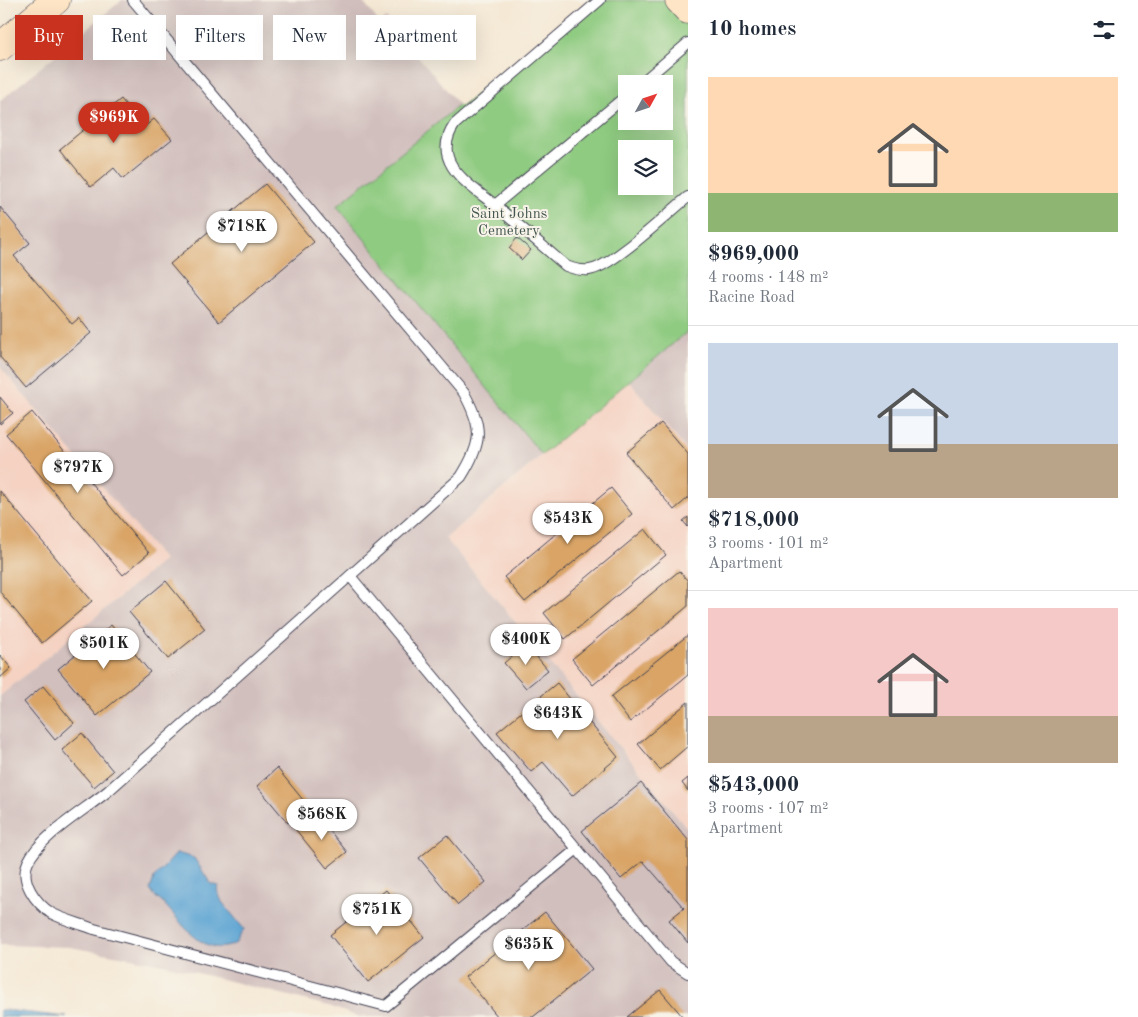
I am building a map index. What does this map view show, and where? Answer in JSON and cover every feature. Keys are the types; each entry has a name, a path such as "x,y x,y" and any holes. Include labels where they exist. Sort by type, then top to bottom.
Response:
{"main road":[{"path":"0,47 56,0"},
{"path":"679,0 688,10"}],"lane":[{"path":"133,0 464,393 477,419 477,446 472,460 461,477 108,792 36,850 27,863 26,883 38,902 52,914 94,929 386,1006 577,849"},
{"path":"600,0 464,116 448,134 446,155 451,166 460,177 566,266 577,270 589,270 601,266 688,197"},
{"path":"651,75 688,43"},
{"path":"495,205 618,103"},
{"path":"350,576 671,962 688,974"}],"shaded area":[{"path":"122,0 361,0 373,15 356,15 356,60 421,60 459,105 337,206 542,455 445,538 688,829 688,1017 359,1017 329,1006 158,963 70,947 0,945 0,696 164,560 0,367 0,101 50,60 83,60 83,32 93,24 93,60 166,60 166,15 104,15"},
{"path":"688,331 688,452 629,381"},
{"path":"0,367 164,560 0,696"},
{"path":"629,381 688,452 688,829 445,538"}],"green space":[{"name":"Saint Johns Cemetery","path":"591,0 679,0 688,10 688,331 542,455 337,206 459,105 461,107"}],"water":[{"path":"177,853 194,858 211,884 219,886 217,890 222,902 244,929 236,943 225,947 214,947 205,944 187,930 150,890 154,878"},
{"path":"0,1010 5,1010 67,1017 0,1017"}],"building":[{"path":"121,99 144,127 154,119 172,139 123,179 114,168 91,187 60,149"},
{"path":"265,184 314,242 219,322 170,264"},
{"path":"0,207 30,243 14,256 72,324 79,318 91,333 26,388 0,357"},
{"path":"517,238 531,250 522,260 509,248"},
{"path":"0,397 13,413 0,424"},
{"path":"32,412 149,553 123,575 6,434"},
{"path":"661,423 688,454 688,498 674,510 626,453"},
{"path":"611,488 632,514 525,602 504,577"},
{"path":"0,491 92,601 42,643 0,592"},
{"path":"688,517 688,527 683,521"},
{"path":"645,529 666,555 565,639 544,613"},
{"path":"679,571 688,581 688,606 593,685 572,659"},
{"path":"166,581 205,629 168,659 129,612"},
{"path":"111,625 150,672 97,716 58,669"},
{"path":"688,635 688,675 630,722 611,697"},
{"path":"526,644 548,670 526,688 504,663"},
{"path":"0,655 11,668 0,678"},
{"path":"557,683 618,757 572,796 543,762 531,772 497,732"},
{"path":"43,686 74,723 55,740 24,702"},
{"path":"688,702 688,746 660,770 638,744"},
{"path":"82,733 113,771 94,787 62,750"},
{"path":"277,768 308,806 288,823 257,786"},
{"path":"688,778 688,791 682,783"},
{"path":"641,783 688,840 688,943 669,920 684,908 643,861 621,879 582,831"},
{"path":"316,814 347,852 327,868 296,830"},
{"path":"447,835 486,882 458,905 419,858"},
{"path":"386,890 424,937 368,982 330,935"},
{"path":"545,912 592,969 533,1017 498,1017 465,977"},
{"path":"660,990 683,1017 627,1017"}]}
